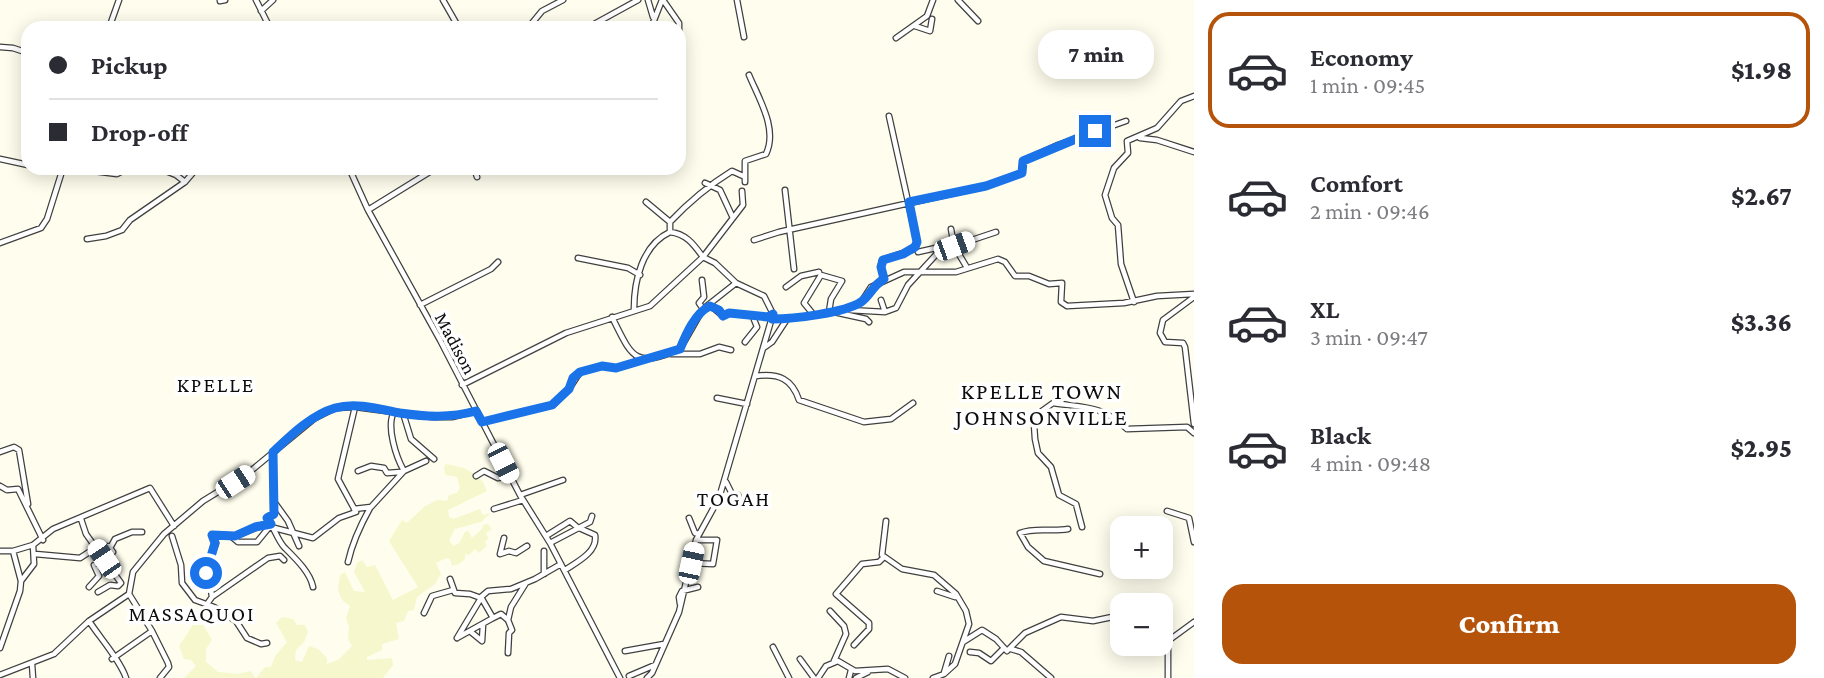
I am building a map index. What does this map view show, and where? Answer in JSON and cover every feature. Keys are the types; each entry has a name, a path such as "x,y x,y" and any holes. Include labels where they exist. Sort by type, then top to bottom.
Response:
{"street":[{"path":"112,21 119,0"},
{"path":"220,1 225,0"},
{"path":"256,0 265,21"},
{"path":"261,11 273,0"},
{"path":"443,0 454,21"},
{"path":"533,21 542,10 563,0"},
{"path":"599,21 638,0"},
{"path":"648,0 653,18"},
{"path":"652,21 662,0 678,21"},
{"path":"737,0 744,37"},
{"path":"896,38 926,16 933,0"},
{"path":"958,0 978,21"},
{"path":"914,26 930,31 932,19"},
{"path":"0,47 21,51"},
{"path":"745,183 745,161 766,154 771,145 763,107 748,75"},
{"path":"1134,302 1121,264 1118,225 1112,218 1105,195 1114,168 1128,153 1127,141 1157,128 1181,100 1194,96"},
{"path":"884,279 881,267 883,260 903,254 917,244 889,116"},
{"path":"754,240 986,186 1022,173 1023,161 1058,145 1126,121"},
{"path":"1139,138 1157,140 1194,152"},
{"path":"0,159 21,164"},
{"path":"670,232 670,222 712,185 732,171 743,176"},
{"path":"0,243 41,228 47,219 61,175"},
{"path":"177,175 185,182"},
{"path":"88,239 122,230 130,220 191,175"},
{"name":"Madison","path":"352,175 368,210 522,498 565,570 620,678"},
{"path":"368,210 425,175"},
{"path":"705,183 720,190 733,218"},
{"path":"785,190 794,269"},
{"path":"463,385 566,333 650,306 703,257 743,205 743,191"},
{"path":"646,202 670,222"},
{"path":"951,229 954,246 966,267"},
{"path":"647,678 680,605 697,537 719,499 773,316 764,296 736,283 703,257 687,238 670,232"},
{"path":"634,309 634,294 652,245 670,232"},
{"path":"918,252 954,246 996,232"},
{"path":"710,306 719,310 723,316 729,313 787,319 848,310 885,313 896,308 908,285 924,270 940,247"},
{"path":"578,258 628,268 640,275"},
{"path":"848,310 862,301 871,287 904,272 924,270 943,273 1001,260 1015,276 1028,276 1049,284 1062,283 1061,302 1067,306 1134,302 1157,296 1194,296"},
{"path":"420,305 491,269 498,262"},
{"path":"786,287 801,276 821,272 821,275 842,281 831,299 831,312"},
{"path":"813,314 804,303 821,275"},
{"path":"702,280 704,297 699,303 703,309"},
{"path":"482,422 552,405 569,389 573,378 580,372 602,366 616,368 680,349 703,309 736,283"},
{"path":"1194,296 1163,320 1160,326 1165,342 1183,343 1185,347 1194,424"},
{"path":"881,300 885,313"},
{"path":"831,312 850,318 866,319 869,322"},
{"path":"612,317 623,343 642,360"},
{"path":"745,342 757,327 753,317"},
{"path":"764,347 772,342 787,319"},
{"path":"667,354 700,354 719,347 731,350"},
{"path":"757,376 776,375 792,383 799,400 845,413 864,422 891,419 913,403"},
{"path":"1187,378 1194,385"},
{"path":"717,398 747,404"},
{"path":"1082,527 1076,504 1059,495 1051,467 1038,453 1034,424 1039,413 1053,403 1100,410 1110,414 1127,429 1187,427 1194,433"},
{"path":"160,678 169,667 152,631 129,594 133,572 174,526 203,501 247,474 315,418 335,408 355,407 452,417 476,411"},
{"path":"355,407 338,479 363,522"},
{"path":"394,412 391,417 392,428 398,461 403,472"},
{"path":"403,413 411,439 433,459"},
{"path":"0,452 13,447 19,450 28,506 34,527 43,540"},
{"path":"273,452 274,514 267,518 275,529 313,538 340,518 371,507"},
{"path":"358,471 377,466 384,468 387,473 403,472 426,461"},
{"path":"476,476 484,471 498,478 510,476"},
{"path":"348,562 354,551 353,543 371,507 403,472"},
{"path":"494,509 563,480"},
{"path":"719,499 736,502 738,495 732,494 725,481"},
{"path":"0,486 7,490 18,489 28,506"},
{"path":"0,551 13,551 33,545 43,540 53,529 150,488 174,526"},
{"path":"275,502 289,521 299,546"},
{"path":"1167,511 1189,518 1194,542"},
{"path":"550,543 590,522 592,516"},
{"path":"689,518 697,537"},
{"path":"82,519 86,534 121,583 118,586 110,585 98,592"},
{"path":"546,536 569,521 593,533 596,543 585,557 565,570"},
{"path":"886,521 882,555 902,569 934,575 956,594 960,603"},
{"path":"232,536 239,542 254,542 270,525"},
{"path":"212,597 211,590 203,580 215,543 212,535 232,536 255,527 270,525"},
{"path":"275,529 282,545 311,579 313,587"},
{"path":"1068,529 1045,533 1032,529 1020,533 1028,547 1044,561 1100,574"},
{"path":"35,554 80,558 96,548 111,546 118,537 142,532"},
{"path":"172,536 181,565 182,583 195,600 236,621 247,638 261,644 267,643"},
{"path":"691,563 713,564 716,540 697,537"},
{"path":"505,538 500,554 509,551 516,553 527,546"},
{"path":"21,581 34,564 33,545"},
{"path":"89,587 99,576 94,565 104,561 113,552 111,546"},
{"path":"0,648 20,592 21,581 13,551"},
{"path":"544,551 544,574"},
{"path":"206,604 268,558 280,556 284,560"},
{"path":"854,645 869,629 869,623 836,594 862,564 879,562 884,557"},
{"path":"511,607 457,638 488,591 511,589 561,564"},
{"path":"450,579 455,593 481,598 493,618"},
{"path":"508,620 511,607 526,583"},
{"path":"684,589 698,587"},
{"path":"424,612 432,597 453,590"},
{"path":"933,678 944,674 955,664 969,624 966,611 953,595 937,591"},
{"path":"0,676 54,654 89,621 129,594"},
{"path":"800,659 816,678 833,661 846,634 844,626 830,611"},
{"path":"501,614 512,629 509,633 508,653"},
{"path":"962,642 982,630 996,639 1007,652 1025,633 1061,617 1093,621 1110,617"},
{"path":"89,621 112,659 122,666 126,678"},
{"path":"1168,678 1168,641 1194,622"},
{"path":"470,631 480,636 482,641 483,625"},
{"path":"112,659 152,631"},
{"path":"625,651 664,643"},
{"path":"773,647 789,678"},
{"path":"970,652 979,653 991,661 1003,649"},
{"path":"1011,649 1021,652 1051,678"},
{"path":"944,674 949,656"},
{"path":"833,661 844,663 856,675"},
{"path":"32,664 33,678"},
{"path":"629,676 655,665"},
{"path":"849,678 870,670 888,668 905,678"}],"green space":[{"path":"446,464 464,468 483,482 487,491 448,510 449,517 453,519 480,509 483,515 491,513 481,522 455,529 449,540 453,546 459,543 465,532 468,531 472,538 483,525 488,524 492,529 486,533 489,539 485,541 487,546 479,553 475,549 469,555 465,554 465,559 459,564 452,566 450,559 446,558 436,563 441,574 435,584 417,597 414,610 408,611 404,621 396,623 399,639 382,644 382,650 367,657 367,660 392,658 393,665 383,678 256,678 265,667 271,667 275,656 287,642 276,623 282,617 293,619 297,625 305,625 308,632 304,642 296,650 295,660 302,662 309,646 318,649 327,658 327,664 338,660 352,646 348,639 349,627 346,618 350,606 342,600 338,590 340,575 345,572 354,591 365,592 354,572 357,563 362,560 367,567 375,565 393,600 418,587 389,541 402,520 407,523 425,506 438,500 447,501 449,495 457,493 460,488 457,477 445,475"},
{"path":"193,625 203,625 212,640 206,649 206,662 218,672 238,674 250,671 256,678 184,678 196,666 191,660 184,659 179,646"}],"district":[{"name":"KPELLE","path":"216,385"},
{"name":"KPELLE TOWN JOHNSONVILLE","path":"1042,404"},
{"name":"TOGAH","path":"734,499"},
{"name":"MASSAQUOI","path":"192,614"}],"route":[{"path":"206,573 216,542 212,535 235,536 255,527 269,527 271,524 267,518 274,514 273,452 301,427 335,408 369,407 432,417 452,417 476,411 482,422 552,405 569,389 573,378 580,372 602,366 616,368 680,349 693,323 703,309 710,306 719,310 723,316 729,313 743,317 768,317 773,314 772,319 792,319 848,310 862,301 871,287 884,279 881,262 885,258 903,254 917,244 909,202 986,186 1022,173 1023,161 1095,131"}]}
